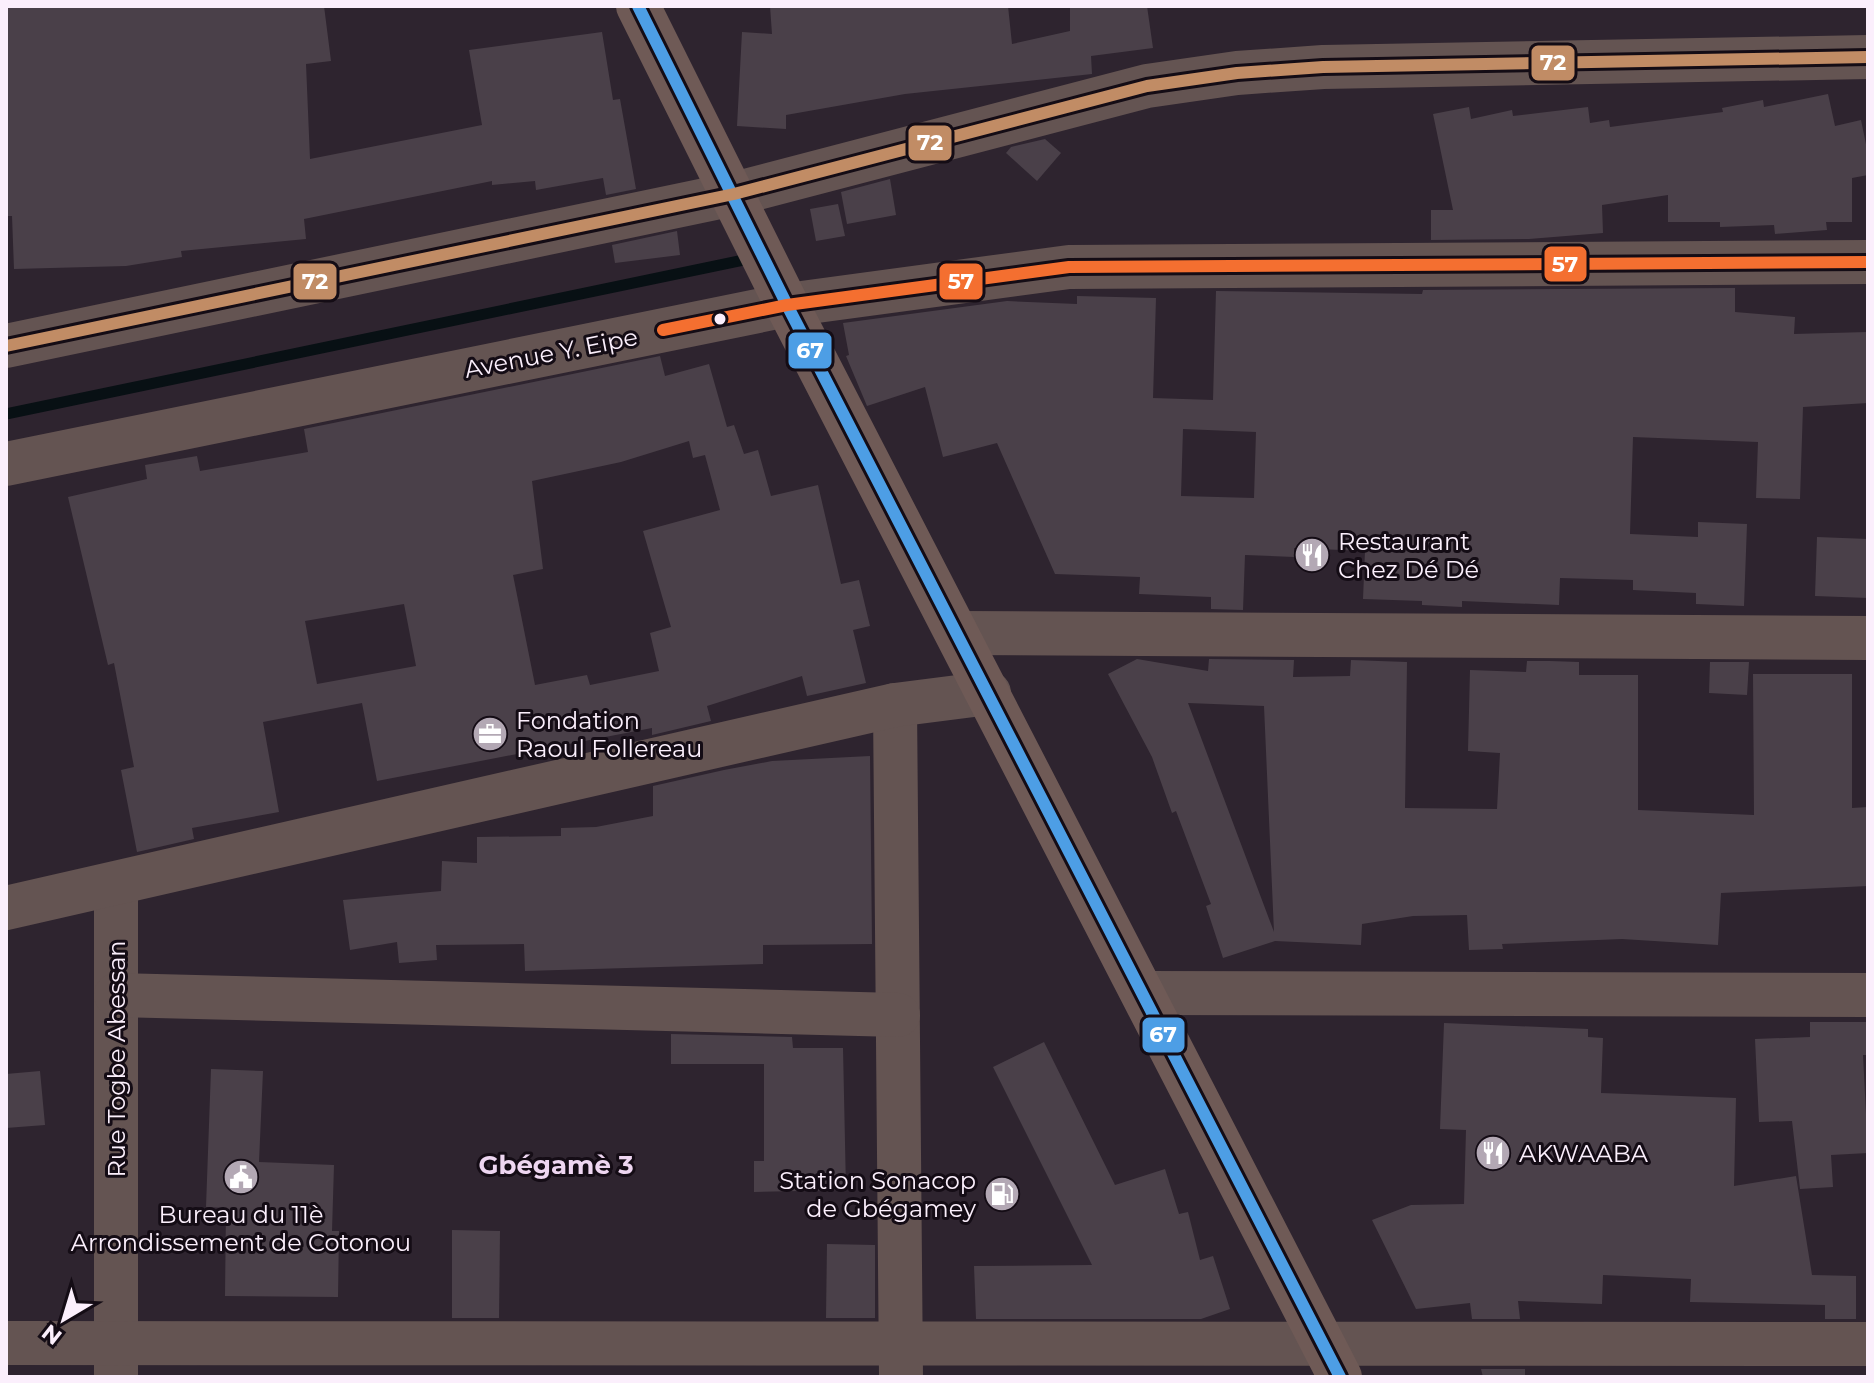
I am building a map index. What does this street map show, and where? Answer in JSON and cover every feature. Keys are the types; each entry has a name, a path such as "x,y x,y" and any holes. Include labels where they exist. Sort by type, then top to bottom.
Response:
{"main road":[{"path":"638,6 787,305 1332,1360"}],"street":[{"path":"6,346 734,194 1147,86 1237,73 1323,67 1868,57"},
{"name":"Avenue Y. Eipe","path":"6,464 787,305 1069,267 1868,262"},
{"path":"958,633 1868,638"},
{"path":"6,908 895,705 989,693"},
{"path":"895,705 901,1360"},
{"name":"Rue Togbe Abessan","path":"116,885 116,1360"},
{"path":"1143,993 1868,995"},
{"path":"116,995 898,1015"},
{"path":"6,1343 116,1360 1332,1360 1868,1344"}],"building":[{"path":"6,6 324,6 331,61 306,64 310,159 482,125 469,50 602,32 613,100 620,99 636,189 606,195 603,178 536,190 535,181 492,185 492,181 304,219 306,239 181,251 182,257 126,266 14,269 12,216 6,216"},
{"path":"770,6 1008,6 1012,44 1070,31 1070,6 1147,6 1153,48 1091,56 1092,74 905,94 786,115 786,129 737,126 742,32 772,34"},
{"path":"1828,94 1835,126 1861,120 1868,154 1868,175 1852,178 1852,222 1826,222 1827,230 1775,234 1774,225 1720,227 1720,222 1668,222 1668,195 1602,205 1603,233 1529,239 1431,240 1431,210 1453,210 1433,114 1469,107 1471,119 1512,110 1513,116 1588,107 1590,123 1609,120 1610,127 1723,112 1722,108 1763,100 1764,107"},
{"path":"1045,139 1061,153 1037,181 1006,153 1011,147"},
{"path":"890,179 896,215 847,224 841,192"},
{"path":"838,204 845,236 816,241 810,209"},
{"path":"677,231 680,255 615,263 612,245"},
{"path":"1735,288 1735,312 1795,317 1794,334 1868,332 1868,403 1803,407 1800,499 1756,498 1758,442 1633,437 1630,534 1698,537 1698,522 1747,524 1744,606 1696,604 1696,593 1633,590 1633,580 1560,578 1559,605 1462,601 1462,607 1422,605 1422,601 1363,599 1365,551 1294,548 1294,557 1245,555 1243,610 1211,609 1211,597 1139,594 1140,577 1055,574 997,443 943,457 925,387 867,406 846,356 849,355 843,323 1007,301 1077,304 1077,296 1156,298 1153,398 1213,400 1216,291 1422,294 1423,290","holes":["1183,429 1256,432 1254,498 1181,496"]},
{"path":"660,356 665,376 709,364 727,427 734,425 744,454 758,450 771,496 818,485 841,584 859,580 870,626 853,630 866,683 807,696 802,676 707,706 711,721 652,735 652,728 377,781 362,703 263,722 279,812 192,828 194,839 137,852 121,770 134,767 114,663 108,665 68,497 147,479 145,465 197,456 200,471 308,452 304,429","holes":["689,441 693,458 705,455 720,510 643,531 671,627 650,633 659,671 590,685 587,675 535,685 513,575 543,569 532,481 621,462","404,604 416,666 317,684 305,621"]},
{"path":"1817,537 1868,539 1868,598 1815,596"},
{"path":"1137,659 1208,671 1209,659 1294,660 1293,677 1350,676 1351,660 1407,662 1405,808 1497,809 1500,753 1468,751 1470,670 1526,672 1527,661 1579,662 1579,675 1638,675 1638,810 1754,815 1753,674 1852,674 1852,808 1868,807 1868,886 1721,893 1718,945 1622,939 1502,944 1503,949 1469,950 1467,915 1413,916 1362,924 1361,945 1275,941 1223,958 1206,906 1211,904 1176,811 1172,813 1152,757 1108,674","holes":["1188,703 1264,706 1274,932"]},
{"path":"1710,662 1749,662 1747,695 1709,693"},
{"path":"870,756 872,944 763,945 763,964 525,971 524,944 436,945 437,960 399,963 397,942 350,950 343,900 441,891 442,861 477,863 477,837 561,836 561,828 596,827 653,816 653,786 772,761"},
{"path":"1810,1022 1868,1022 1868,1055 1863,1055 1868,1153 1831,1155 1833,1187 1800,1189 1792,1121 1759,1122 1755,1039 1810,1037"},
{"path":"1444,1023 1588,1029 1588,1037 1603,1038 1601,1093 1736,1098 1734,1186 1796,1176 1812,1275 1856,1276 1856,1319 1825,1319 1825,1305 1690,1302 1691,1279 1603,1275 1602,1304 1518,1301 1520,1319 1472,1319 1470,1303 1416,1309 1372,1220 1411,1205 1464,1204 1466,1130 1440,1129"},
{"path":"671,1034 792,1037 793,1048 843,1048 846,1190 754,1192 754,1161 764,1161 764,1064 671,1064"},
{"path":"1044,1042 1115,1185 1165,1169 1179,1214 1188,1212 1200,1260 1213,1256 1230,1309 1201,1319 976,1319 974,1266 1092,1265 993,1067"},
{"path":"211,1069 263,1071 259,1162 334,1165 332,1231 339,1231 338,1297 225,1296 226,1208 206,1207"},
{"path":"40,1071 45,1125 6,1128 6,1074"},
{"path":"452,1230 500,1231 499,1318 452,1318"},
{"path":"827,1244 875,1245 875,1318 826,1318"},
{"path":"1481,1369 1525,1369 1525,1377 1483,1377"}],"waterway":[{"path":"6,414 753,258"}],"transit line":[{"name":"67","path":"638,6 787,305 1340,1377"},
{"name":"72","path":"6,346 734,194 1147,86 1237,73 1323,67 1868,57"},
{"name":"57","path":"663,330 787,305 1069,267 1868,262"}],"place":[{"name":"Restaurant Chez Dé Dé","path":"1312,555"},
{"name":"Fondation Raoul Follereau","path":"490,734"},
{"name":"AKWAABA","path":"1493,1153"},
{"name":"Bureau du 11è Arrondissement de Cotonou","path":"241,1177"},
{"name":"Station Sonacop de Gbégamey","path":"1002,1194"}],"district":[{"name":"Gbégamè 3","path":"556,1165"}]}
